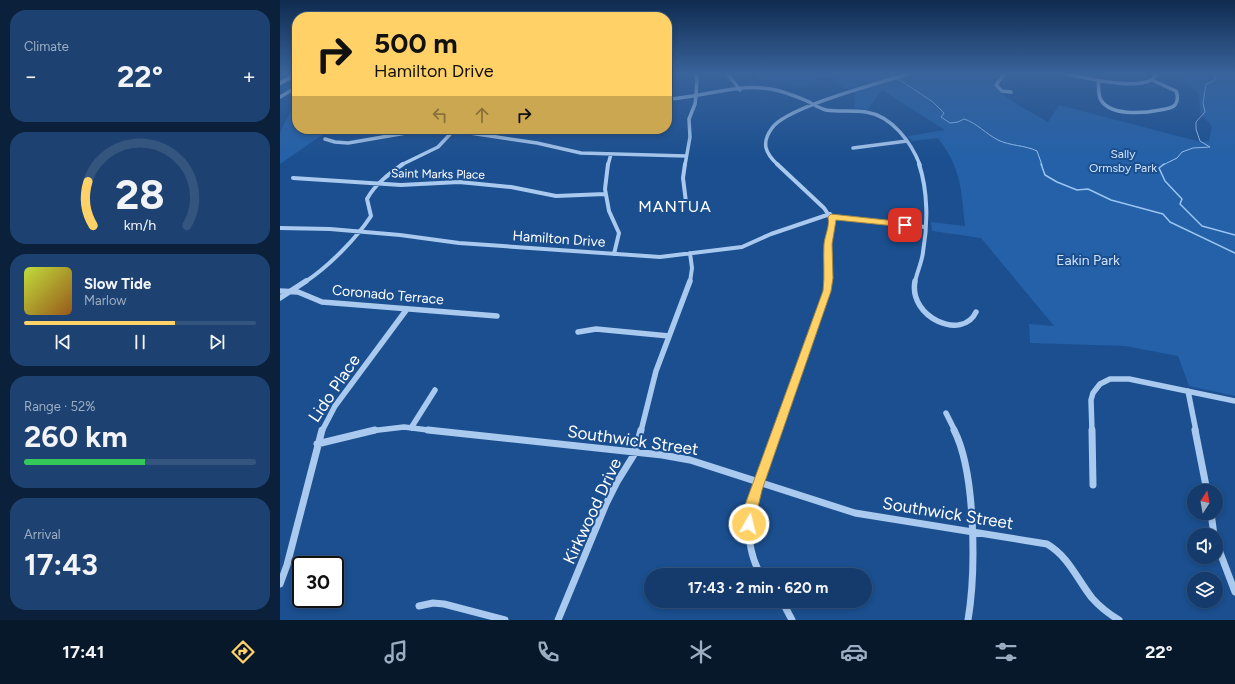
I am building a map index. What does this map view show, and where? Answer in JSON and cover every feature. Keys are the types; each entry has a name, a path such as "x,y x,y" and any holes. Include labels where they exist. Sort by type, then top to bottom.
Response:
{"street":[{"path":"686,202 682,178 690,137 689,119 695,102"},
{"path":"808,102 830,110 858,110 876,114 890,123 907,141 917,154 923,170 925,190 923,254 914,285 914,295 917,303 924,312 931,317 952,325 966,324 972,320 976,312"},
{"path":"758,568 751,551 749,524 751,505 827,291 829,278 828,244 833,221 830,215 774,161 765,148 765,141 768,132 776,123 819,102"},
{"path":"1103,102 1115,109 1138,113 1170,108 1175,106 1176,102"},
{"path":"325,139 335,142 352,143 388,134"},
{"path":"280,298 320,272 360,232 371,216 367,202 368,196 379,184 400,165 438,147 450,134"},
{"path":"482,134 543,144 574,152 686,156"},
{"path":"853,148 907,141"},
{"path":"611,154 606,171 605,194 609,211 619,233 614,254"},
{"name":"Saint Marks Place","path":"293,178 401,185 458,182 511,187 556,196 605,194"},
{"name":"Hamilton Drive","path":"280,228 400,235 459,242 660,257 742,247 771,234 830,215 925,227"},
{"name":"Kirkwood Drive","path":"558,620 606,504 617,482 635,453 652,384 691,278 692,268 690,253"},
{"name":"Coronado Terrace","path":"280,291 301,293 322,302 496,316"},
{"name":"Lido Place","path":"280,584 287,565 322,429 335,406 407,309"},
{"path":"578,332 596,329 669,336"},
{"path":"1093,485 1091,400 1093,391 1098,385 1109,379 1123,378 1235,401"},
{"path":"411,428 435,390"},
{"path":"1188,391 1206,484"},
{"path":"946,413 961,444 967,476 972,532 972,596 968,620"},
{"name":"Southwick Street","path":"317,444 374,430 411,428 690,460 855,513 1041,542 1054,548 1070,563 1088,594 1104,610 1119,620"},
{"path":"1223,560 1235,592"},
{"path":"420,606 433,603 444,604 505,620"},
{"path":"786,608 792,620"}],"green space":[{"path":"855,102 873,102 868,109 855,108"},
{"path":"901,102 1014,102 1048,122 1059,105 1201,142 1209,141 1212,126 1200,113 1199,102 1235,102 1235,396 1189,386 1178,356 1125,346 1030,343 1029,324 1054,326 981,238 932,231 931,222 965,226 959,180 952,160 938,138 912,141 908,136 945,130"},
{"path":"292,108 292,134 324,134 280,164 280,133"}],"waterway":[{"path":"933,102 944,113 941,117 950,123 958,122 964,119 973,123 998,140 1037,151 1042,165"},
{"path":"1163,165 1177,158 1182,152 1193,148 1210,147 1200,141 1196,129 1196,122 1205,112 1203,102"},
{"path":"1041,164 1045,175 1057,182 1077,190 1088,189 1111,200 1163,214 1170,222 1235,253"},
{"path":"1164,164 1159,168 1165,181 1182,199 1180,204 1202,226 1235,235"}],"district":[{"name":"MANTUA","path":"675,206"}],"route":[{"path":"749,524 751,505 756,490 804,360 827,291 829,278 828,244 833,221 831,217 905,225"}],"park label":[{"name":"Sally Ormsby Park","path":"1123,161"},
{"name":"Eakin Park","path":"1088,260"}]}
